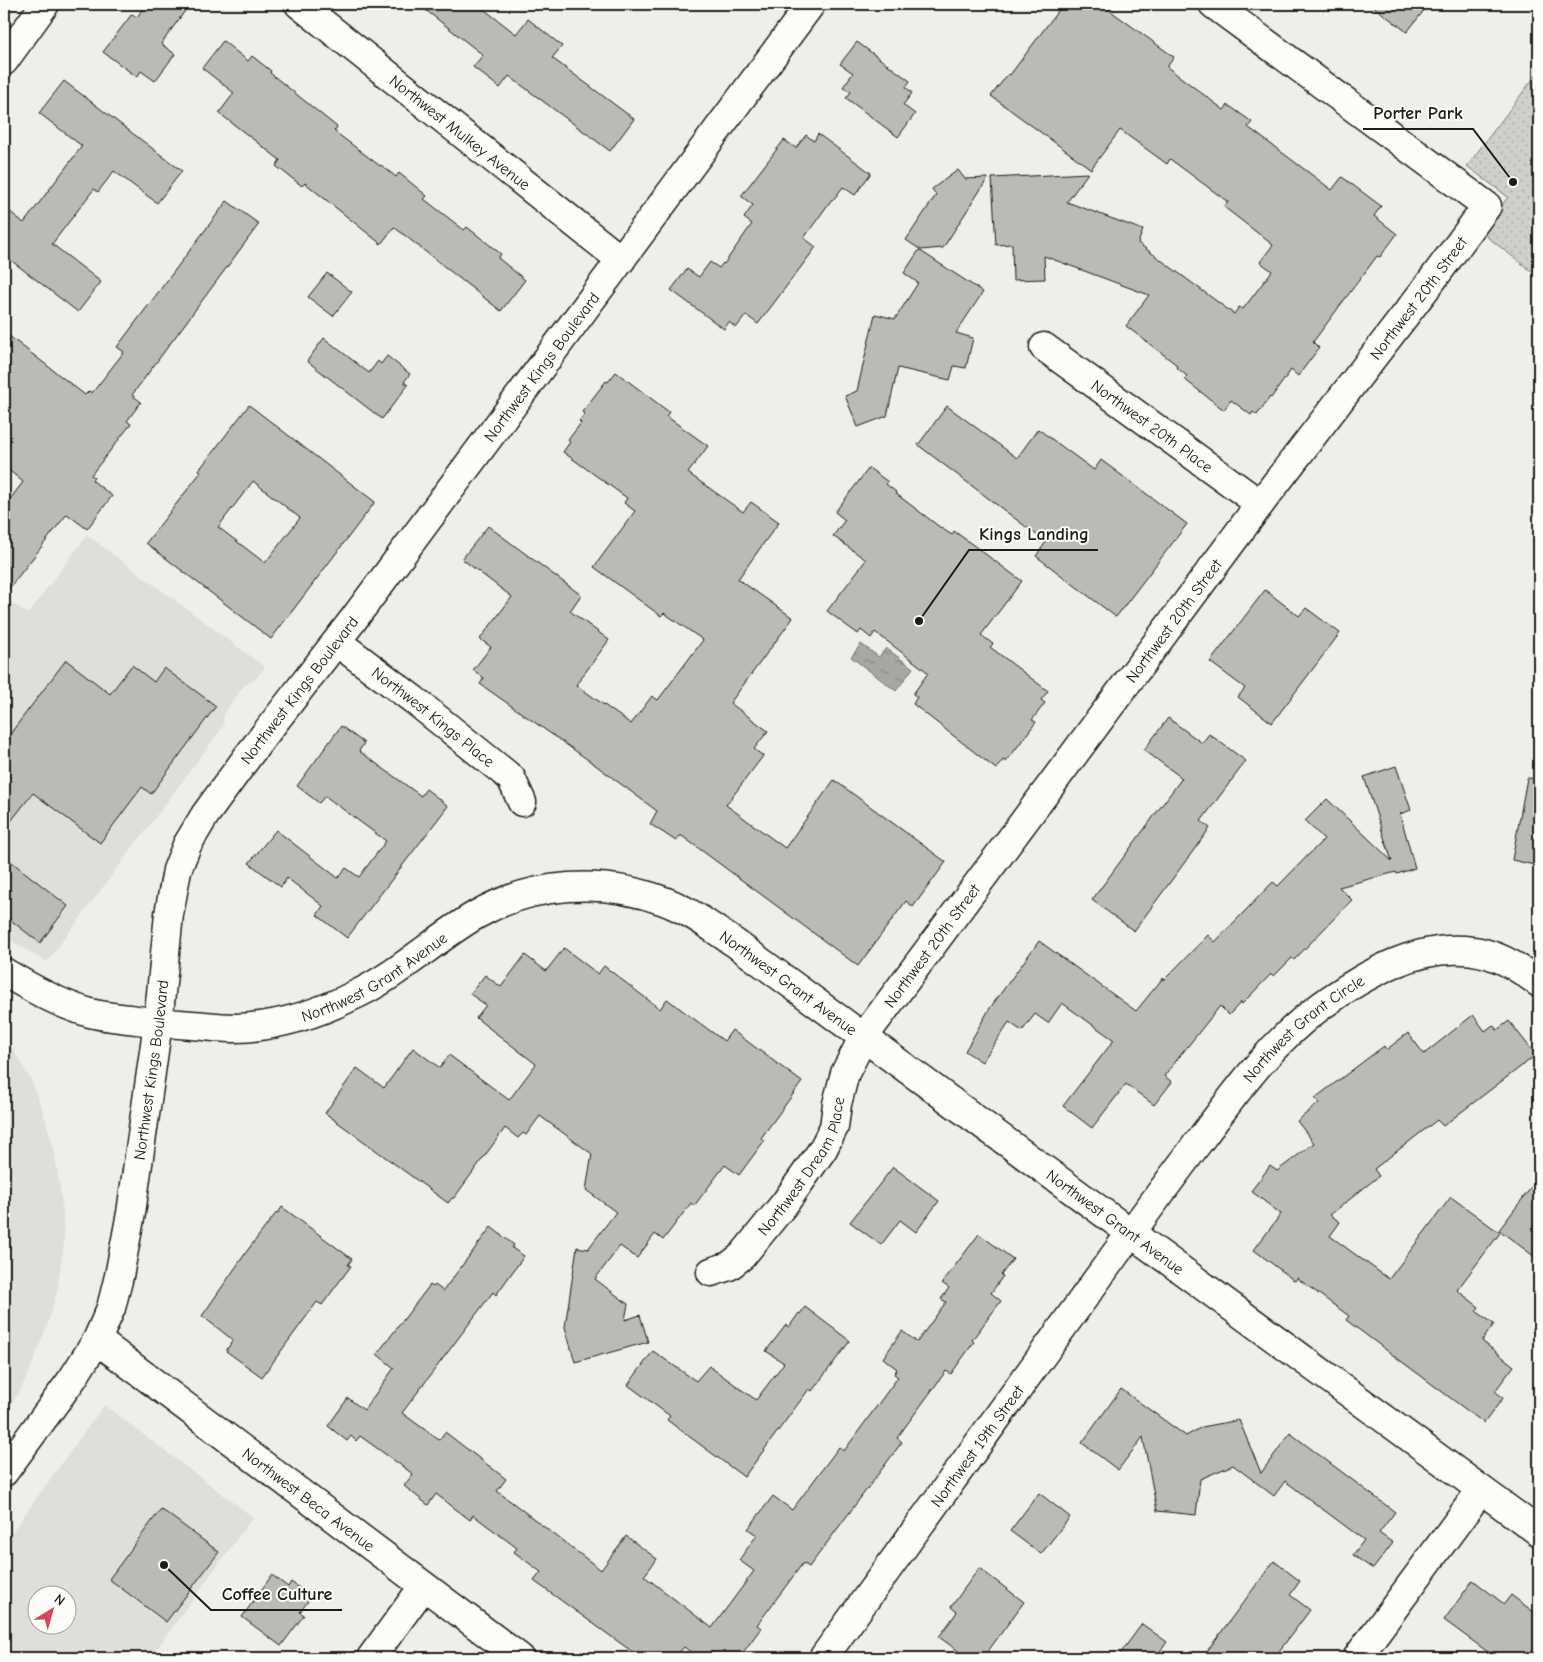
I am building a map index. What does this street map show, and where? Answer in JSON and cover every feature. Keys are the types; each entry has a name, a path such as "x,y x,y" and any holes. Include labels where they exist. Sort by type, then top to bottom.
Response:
{"street":[{"path":"4,61 45,4"},
{"name":"Northwest Mulkey Avenue","path":"299,4 621,260"},
{"name":"Northwest Kings Boulevard","path":"4,1472 73,1378 97,1340 111,1308 131,1213 158,1023 169,914 177,870 187,845 205,815 248,756 337,642 812,4"},
{"name":"Northwest 20th Street","path":"863,1038 1260,504 1487,206 1212,4"},
{"name":"Northwest 20th Place","path":"1044,347 1260,504"},
{"name":"Northwest Kings Place","path":"337,642 414,700 511,778 522,802"},
{"name":"Northwest Grant Avenue","path":"4,972 36,991 90,1013 158,1023 236,1028 271,1024 320,1010 357,994 382,980 476,914 505,901 549,888 590,885 620,888 664,901 691,914 735,943 1539,1532"},
{"name":"Northwest Grant Circle","path":"1131,1234 1247,1077 1274,1046 1320,1006 1372,974 1408,957 1447,950 1473,951 1496,957 1517,967 1539,983"},
{"name":"Northwest Dream Place","path":"711,1272 729,1266 742,1256 785,1204 823,1149 834,1127 844,1073 863,1038"},
{"name":"Northwest 19th Street","path":"823,1658 1131,1234"},
{"name":"Northwest Beca Avenue","path":"97,1340 423,1587 520,1658"},
{"path":"1357,1658 1481,1490"},
{"path":"371,1658 423,1587"}],"shaded area":[{"path":"1539,71 1539,277 1481,232 1508,197 1467,166"},
{"path":"87,535 265,667 256,678 244,686 224,714 223,727 47,962 4,937 4,597 28,614"},
{"path":"4,1033 31,1080 54,1148 63,1211 64,1243 57,1291 47,1326 19,1393 4,1413"},
{"path":"104,1405 253,1517 150,1658 4,1658 4,1543"}],"water":[{"path":"861,644 879,657 886,648 913,668 896,691 851,657"}],"building":[{"path":"146,4 190,4 161,44 175,54 155,81 141,71 137,77 103,52 132,14 137,17"},
{"path":"418,4 477,4 516,34 528,19 562,46 552,58 634,119 610,151 509,76 500,88 473,67 483,55"},
{"path":"1063,4 1101,4 1174,57 1167,67 1224,110 1228,105 1252,122 1248,127 1332,190 1342,177 1381,206 1374,216 1397,234 1380,257 1377,256 1313,342 1319,348 1298,376 1291,370 1257,415 1253,412 1251,415 1231,400 1224,410 1184,379 1187,376 1176,367 1177,365 1126,326 1149,295 1044,256 1045,279 1013,280 1012,244 996,245 992,178 1088,173 1067,202 1143,230 1138,243 1234,314 1239,307 1243,309 1272,271 1260,262 1273,245 1224,207 1228,202 1170,159 1167,164 1120,130 1091,169 991,96 1008,74 1010,75"},
{"path":"1370,4 1429,4 1407,32"},
{"path":"223,41 248,61 252,56 271,71 270,73 337,127 334,131 396,177 399,173 427,196 424,199 464,230 467,227 501,254 498,258 525,280 501,311 394,227 381,244 305,183 302,186 276,166 280,160 219,113 234,93 202,68"},
{"path":"857,42 910,81 906,87 912,93 903,105 915,114 898,137 846,98 851,92 843,87 853,73 840,64"},
{"path":"64,81 182,171 157,203 114,171 98,192 94,189 52,244 101,282 78,312 4,255 4,207 24,223 82,146 39,113"},
{"path":"818,134 871,173 855,195 843,187 832,199 804,238 816,247 758,324 746,315 736,328 729,322 724,329 671,290 687,269 699,277 710,262 719,268 724,264 752,224 744,218 753,205 741,196 784,140 796,148 806,135 814,141"},
{"path":"958,170 965,179 988,178 943,248 921,250 906,240 936,195 932,189"},
{"path":"227,201 259,224 132,395 141,402 127,421 131,424 91,475 94,477 92,480 112,496 87,529 67,514 4,595 4,507 23,482 4,466 4,332 85,395 89,391 92,393 124,352 117,347"},
{"path":"919,250 983,292 956,333 973,338 966,368 954,366 950,380 898,368 887,416 858,427 845,396 857,391 875,314 895,319 918,283 904,273"},
{"path":"327,273 352,292 333,316 308,297"},
{"path":"324,338 369,373 378,361 381,364 387,356 410,374 404,382 408,385 382,419 307,361"},
{"path":"616,372 669,412 666,416 708,446 688,473 743,512 751,502 779,522 738,579 793,618 730,703 768,731 754,749 763,756 726,805 785,848 834,780 946,862 913,907 906,901 858,966 682,836 676,841 650,824 657,811 480,684 484,678 473,670 491,647 480,639 512,597 462,559 488,526 581,595 570,611 609,640 576,685 631,724 652,696 658,700 703,640 664,613 661,616 594,567 635,511 624,503 627,498 563,452 570,442 568,440 581,423 579,421 585,414 582,412 606,381 608,382"},
{"path":"249,405 375,502 271,639 146,543 201,472 199,470","holes":["253,481 300,518 265,563 218,527"]},
{"path":"947,406 1017,458 1038,429 1094,470 1101,460 1187,524 1116,617 1036,556 1046,542 918,445"},
{"path":"869,468 888,482 886,484 895,493 941,528 952,535 954,531 1022,581 981,635 993,644 990,647 1048,691 1041,700 1045,703 1032,720 1036,722 1006,762 1003,760 996,769 913,704 917,697 913,694 928,673 925,670 875,632 871,638 861,630 858,634 827,611 866,560 833,536 845,520 835,512"},
{"path":"1265,590 1299,616 1306,608 1340,633 1272,723 1238,697 1245,688 1210,662"},
{"path":"66,660 110,694 132,665 154,682 164,668 216,706 151,794 142,787 100,843 33,793 4,830 4,742"},
{"path":"1168,718 1202,743 1209,734 1246,761 1201,821 1210,828 1134,931 1092,900 1182,778 1144,750"},
{"path":"341,726 364,743 359,751 421,796 426,789 448,806 347,938 317,915 323,906 287,878 281,887 249,863 276,830 338,878 346,868 359,877 386,841 325,796 319,803 297,786"},
{"path":"1396,766 1411,810 1400,814 1415,868 1339,887 1352,900 1294,960 1292,958 1274,976 1271,974 1229,1015 1220,1006 1164,1076 1172,1082 1154,1105 1126,1084 1092,1128 1063,1106 1114,1040 1062,1003 1048,1023 1035,1014 1022,1031 1009,1022 982,1062 965,1051 990,1008 1039,941 1136,1011 1163,978 1164,980 1208,935 1215,942 1273,882 1278,886 1324,839 1305,821 1327,799 1392,861 1364,777"},
{"path":"1527,778 1539,779 1539,866 1512,860"},
{"path":"4,856 68,906 40,943 4,915"},
{"path":"564,948 598,974 604,966 660,1009 667,999 724,1041 732,1030 802,1082 761,1138 764,1141 739,1175 725,1165 694,1206 691,1203 663,1240 655,1234 637,1258 620,1246 595,1279 628,1304 625,1320 640,1315 648,1342 575,1362 565,1327 577,1247 588,1249 616,1212 586,1190 592,1154 540,1116 526,1135 523,1133 518,1138 505,1128 454,1198 448,1203 325,1113 357,1068 384,1088 413,1048 440,1068 449,1055 509,1100 536,1064 476,1018 486,1005 470,994 485,975 501,987 525,955 546,971"},
{"path":"1473,1015 1485,1031 1493,1025 1497,1030 1509,1021 1536,1055 1443,1126 1437,1120 1374,1169 1379,1176 1330,1215 1340,1222 1330,1236 1389,1279 1451,1197 1500,1233 1457,1290 1479,1307 1476,1311 1494,1324 1482,1341 1514,1366 1495,1391 1503,1398 1484,1423 1346,1320 1349,1316 1297,1278 1295,1281 1254,1250 1281,1214 1251,1191 1270,1166 1277,1171 1314,1143 1297,1121 1319,1103 1315,1098 1384,1046 1386,1050 1408,1033 1424,1054"},
{"path":"893,1167 939,1201 916,1232 900,1220 881,1245 850,1222"},
{"path":"1539,1177 1539,1260 1499,1230"},
{"path":"282,1207 352,1259 348,1265 351,1266 322,1305 317,1302 262,1377 226,1351 233,1340 202,1316 247,1251"},
{"path":"491,1227 514,1245 512,1248 524,1256 496,1295 493,1292 402,1413 439,1440 445,1432 506,1479 497,1491 601,1570 626,1536 657,1559 644,1576 712,1628 754,1571 739,1560 757,1535 748,1529 773,1496 792,1510 839,1447 844,1451 898,1377 894,1374 897,1369 883,1358 902,1331 917,1342 946,1302 941,1299 949,1288 942,1283 979,1234 1013,1259 991,1293 1001,1301 972,1340 974,1342 951,1374 946,1371 897,1438 902,1442 809,1567 803,1563 757,1625 761,1628 739,1658 699,1658 684,1647 675,1658 641,1658 534,1581 541,1572 514,1552 517,1548 473,1515 470,1520 436,1494 428,1505 404,1486 413,1474 360,1436 356,1441 351,1436 347,1441 328,1426 348,1398 364,1410 394,1368 377,1354 430,1285 433,1287 435,1285 443,1291"},
{"path":"805,1307 850,1341 812,1391 809,1389 744,1477 667,1420 670,1416 628,1385 653,1351 696,1381 709,1366 756,1400 784,1363 766,1351 786,1325 789,1327"},
{"path":"1121,1389 1186,1436 1202,1427 1239,1420 1261,1473 1290,1433 1395,1512 1379,1533 1393,1543 1373,1569 1353,1555 1364,1540 1285,1481 1274,1496 1233,1465 1200,1479 1196,1515 1157,1511 1143,1437 1118,1470 1082,1443"},
{"path":"1039,1493 1070,1517 1041,1554 1010,1531"},
{"path":"161,1509 219,1552 166,1622 109,1579"},
{"path":"1274,1561 1300,1581 1290,1595 1310,1610 1274,1658 1202,1658"},
{"path":"979,1568 1024,1602 983,1658 968,1658 939,1637 957,1612 951,1607"},
{"path":"272,1575 288,1587 291,1582 311,1597 300,1612 304,1615 281,1646 242,1617"},
{"path":"1473,1580 1504,1604 1511,1595 1539,1616 1539,1658 1496,1658 1444,1620"},
{"path":"1142,1624 1167,1642 1155,1658 1117,1658"}],"place":[{"name":"Porter Park","path":"1513,182"},
{"name":"Kings Landing","path":"919,621"},
{"name":"Coffee Culture","path":"164,1565"}]}
